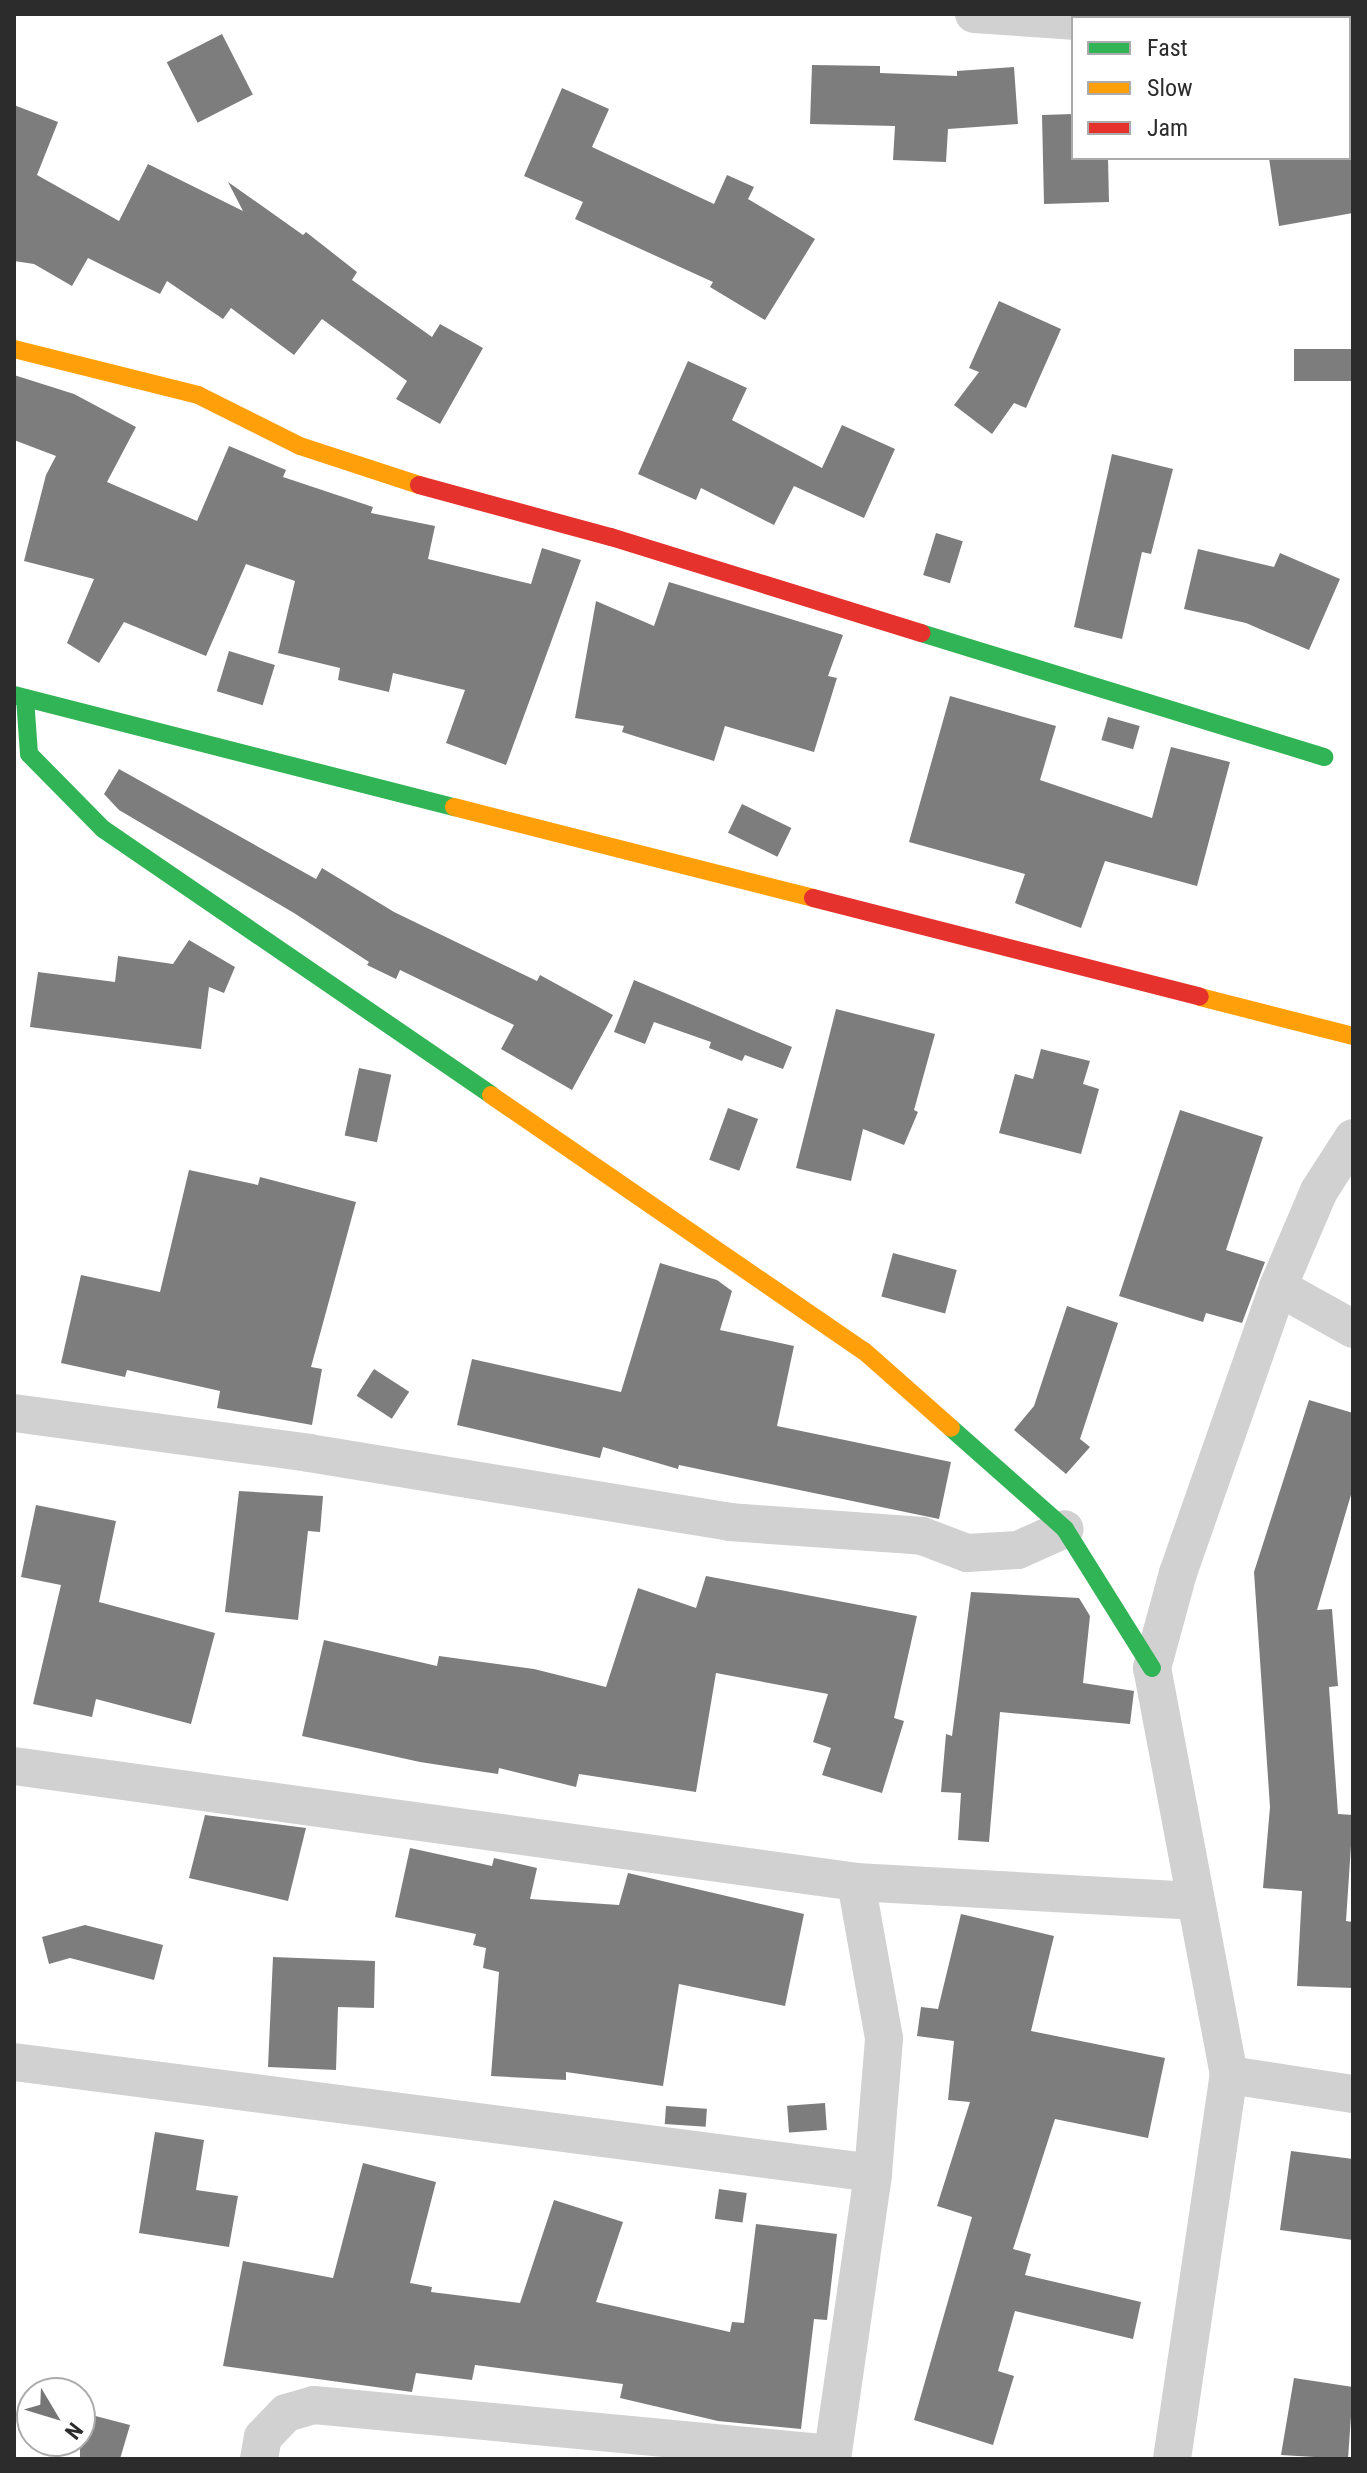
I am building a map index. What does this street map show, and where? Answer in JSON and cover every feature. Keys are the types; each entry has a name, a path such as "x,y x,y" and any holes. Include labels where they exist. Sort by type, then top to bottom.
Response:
{"street":[{"path":"974,14 1071,21"},
{"path":"14,349 198,395 300,446 364,470 611,537 1324,757"},
{"path":"1172,2459 1229,2075 1193,1901 1152,1668 1065,1529 864,1351 103,829 29,754 20,696 1353,1036"},
{"path":"1152,1668 1178,1573 1278,1287 1319,1191 1353,1138"},
{"path":"1278,1287 1353,1329"},
{"path":"14,1413 309,1453 729,1522 922,1536 967,1553 1018,1550 1065,1529"},
{"path":"14,1766 856,1882 1193,1901"},
{"path":"259,2459 263,2437 286,2413 314,2405 832,2457 873,2173 884,2038 856,1882"},
{"path":"14,2062 873,2173"},
{"path":"1229,2075 1353,2094"}],"building":[{"path":"222,34 253,95 198,123 167,62"},
{"path":"812,65 880,66 880,73 957,76 957,71 1014,67 1018,124 948,129 946,162 893,160 895,126 810,124"},
{"path":"562,88 609,109 592,147 714,204 727,175 754,187 748,199 815,239 765,320 710,287 713,282 575,219 583,202 524,176"},
{"path":"14,105 58,122 37,175 119,221 148,164 243,211 228,182 303,235 306,232 357,272 352,280 432,337 440,324 483,348 440,424 396,399 407,381 322,319 294,355 231,308 223,319 167,281 160,294 88,258 72,286 34,264 14,261"},
{"path":"1071,114 1071,160 1108,160 1109,202 1044,204 1042,115"},
{"path":"1353,158 1353,213 1279,226 1269,160"},
{"path":"999,301 1061,329 1026,408 1014,403 992,434 954,405 979,372 969,368"},
{"path":"1294,349 1353,349 1353,381 1294,381"},
{"path":"688,361 747,388 732,420 822,468 842,425 895,449 864,518 794,486 774,525 701,488 696,500 638,474"},
{"path":"14,375 74,394 136,427 107,482 197,521 229,446 286,470 283,477 373,507 371,513 435,526 428,559 531,584 542,548 581,560 506,765 446,743 465,690 393,673 389,692 338,680 340,668 278,653 295,581 246,564 206,656 124,622 99,663 67,643 94,579 24,561 46,475 56,456 14,440"},
{"path":"1112,454 1173,469 1151,554 1142,552 1122,639 1074,627"},
{"path":"936,533 963,541 950,583 923,575"},
{"path":"1198,549 1274,567 1280,553 1340,579 1309,650 1246,623 1184,609"},
{"path":"669,582 843,635 828,676 837,678 814,752 725,726 714,761 622,732 624,726 575,718 596,601 654,626"},
{"path":"229,651 275,665 263,705 217,691"},
{"path":"950,696 1056,726 1040,780 1152,818 1171,747 1230,762 1197,886 1105,861 1081,928 1015,903 1025,874 909,842"},
{"path":"1108,717 1140,726 1133,749 1101,740"},
{"path":"119,769 316,879 322,868 394,912 537,981 540,975 613,1015 572,1090 501,1049 514,1025 400,970 396,979 367,965 369,962 294,913 119,810 104,794"},
{"path":"742,804 791,828 777,857 728,833"},
{"path":"189,940 235,967 224,993 209,987 201,1049 30,1027 38,972 115,982 118,956 173,964"},
{"path":"634,980 792,1047 783,1069 745,1055 742,1061 709,1048 711,1042 654,1022 645,1044 614,1032"},
{"path":"836,1009 935,1034 914,1110 918,1112 904,1145 863,1129 851,1181 796,1168"},
{"path":"1041,1049 1090,1061 1083,1084 1099,1089 1081,1154 999,1133 1015,1074 1033,1079"},
{"path":"359,1068 391,1075 377,1142 345,1135"},
{"path":"728,1108 758,1119 739,1171 709,1160"},
{"path":"1180,1110 1263,1137 1226,1250 1265,1262 1242,1323 1206,1313 1203,1322 1119,1296"},
{"path":"189,1170 258,1185 260,1177 356,1202 311,1367 322,1369 312,1425 217,1408 220,1391 127,1370 125,1377 61,1363 81,1275 160,1292"},
{"path":"893,1253 957,1270 945,1314 881,1296"},
{"path":"660,1263 717,1280 732,1291 720,1330 794,1346 777,1426 951,1462 939,1519 679,1465 678,1469 603,1447 600,1458 457,1425 472,1359 621,1392"},
{"path":"1067,1306 1118,1323 1080,1439 1090,1447 1066,1474 1014,1430 1034,1406"},
{"path":"374,1369 409,1392 392,1419 357,1396"},
{"path":"1309,1400 1353,1413 1353,1488 1317,1610 1332,1609 1338,1686 1329,1687 1338,1814 1353,1815 1346,1921 1353,1922 1353,1988 1297,1986 1302,1891 1263,1888 1270,1807 1254,1572"},
{"path":"239,1491 323,1496 320,1532 308,1531 298,1620 225,1612"},
{"path":"36,1505 116,1521 99,1602 215,1633 191,1724 96,1699 92,1717 33,1704 61,1585 21,1577"},
{"path":"706,1576 917,1616 894,1718 904,1721 882,1793 822,1775 831,1748 813,1742 828,1694 716,1673 696,1792 579,1774 576,1787 499,1768 498,1774 420,1762 302,1736 324,1640 437,1666 439,1656 534,1669 606,1687 638,1588 696,1608"},
{"path":"971,1592 1079,1598 1090,1616 1083,1683 1134,1691 1130,1724 1000,1712 989,1842 958,1840 961,1793 941,1792 946,1734 952,1736"},
{"path":"205,1815 306,1828 288,1901 189,1878"},
{"path":"410,1848 492,1866 494,1858 537,1868 530,1899 619,1905 628,1873 804,1914 785,2006 679,1984 663,2086 566,2072 566,2080 491,2076 499,1972 483,1968 486,1948 473,1945 476,1934 395,1917"},
{"path":"961,1914 1054,1936 1031,2031 1165,2058 1148,2138 1055,2119 1013,2249 1031,2254 1025,2275 1141,2302 1133,2339 1015,2311 998,2371 1014,2376 993,2445 914,2420 972,2217 937,2206 970,2102 948,2100 954,2041 917,2036 921,2007 938,2009"},
{"path":"85,1925 163,1945 154,1980 70,1958 49,1964 42,1937"},
{"path":"273,1957 375,1961 374,2008 338,2007 336,2070 268,2067"},
{"path":"825,2103 827,2130 789,2133 787,2106"},
{"path":"666,2106 707,2109 706,2127 665,2124"},
{"path":"155,2132 204,2140 196,2190 238,2196 229,2247 139,2233"},
{"path":"1291,2151 1353,2159 1353,2240 1280,2230"},
{"path":"363,2163 436,2182 410,2283 432,2287 431,2292 520,2303 554,2200 623,2222 596,2302 730,2332 732,2322 744,2323 756,2224 837,2234 827,2320 814,2319 801,2429 718,2421 620,2398 623,2384 475,2365 472,2380 416,2373 412,2392 223,2366 243,2261 333,2278"},
{"path":"719,2189 747,2193 743,2223 715,2219"},
{"path":"1294,2378 1353,2387 1348,2459 1281,2455"},
{"path":"96,2416 130,2425 120,2459 80,2459 96,2457"}],"traffic: fast":[{"path":"921,633 1324,757"},
{"path":"14,695 454,807"},
{"path":"25,698 29,754 103,829 491,1095"},
{"path":"951,1428 1065,1529 1152,1668"}],"traffic: slow":[{"path":"14,349 198,395 300,446 419,485"},
{"path":"454,807 813,898"},
{"path":"1200,997 1353,1036"},
{"path":"491,1095 864,1351 951,1428"}],"traffic: jam":[{"path":"419,485 611,537 921,633"},
{"path":"813,898 1200,997"}]}
